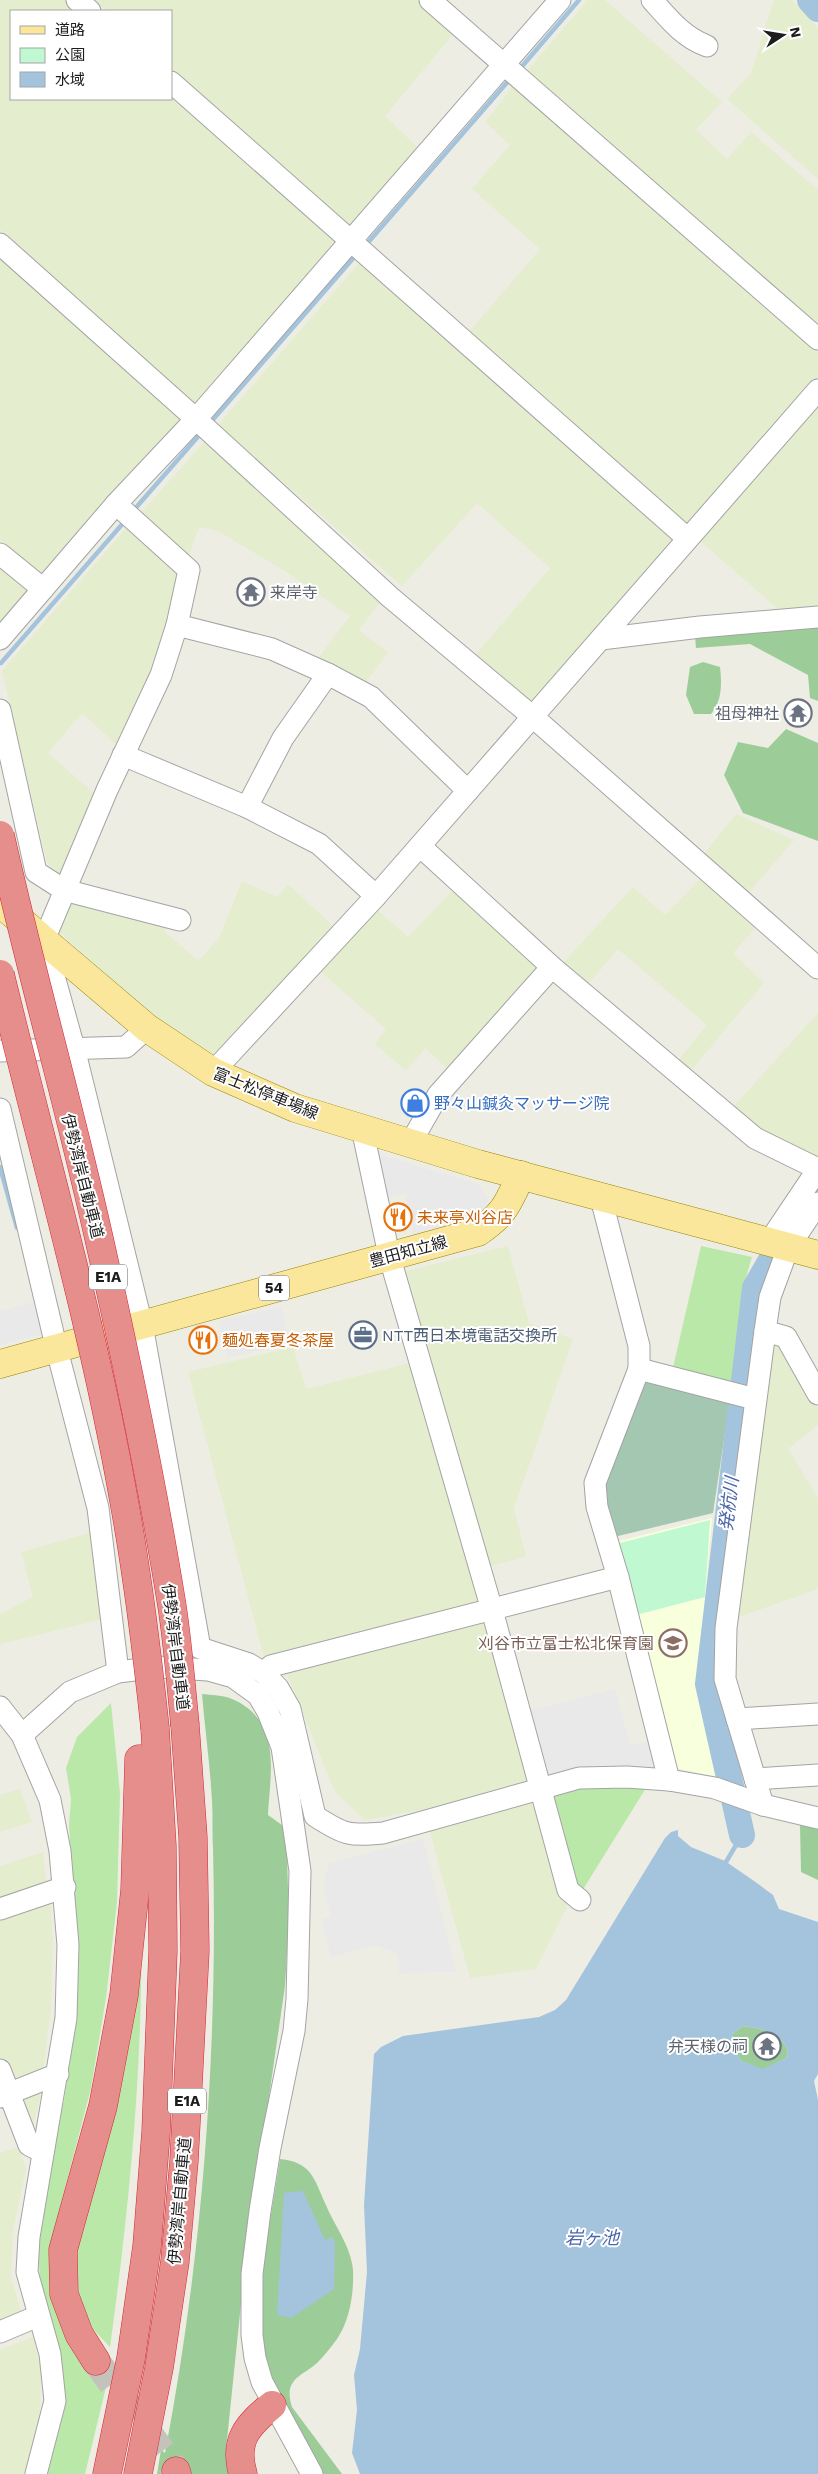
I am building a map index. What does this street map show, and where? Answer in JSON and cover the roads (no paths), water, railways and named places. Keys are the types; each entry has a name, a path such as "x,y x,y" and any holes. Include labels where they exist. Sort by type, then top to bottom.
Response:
{"highway":[{"name":"伊勢湾岸自動車道","path":"0,835 28,958 98,1232 121,1337 147,1464 172,1608 186,1724 193,1837 196,1951 184,2161 175,2261 159,2368 138,2474"},
{"name":"伊勢湾岸自動車道","path":"0,974 93,1351 124,1500 143,1620 147,1726 162,1846 162,1923 156,2132 147,2246 131,2358 106,2474"},
{"path":"96,2361 79,2334 66,2301 62,2270 63,2250 103,2106 124,1995 135,1890 140,1791 147,1726"},
{"path":"243,2474 239,2453 242,2439 253,2422 272,2405"}],"main road":[{"name":"富士松停車場線","path":"0,903 147,1028 213,1072 295,1108 478,1164 521,1175"},
{"name":"豊田知立線","path":"0,1364 57,1350 389,1255 478,1232 495,1221 505,1208 521,1175"},
{"path":"521,1175 818,1255"}],"street":[{"path":"77,0 89,10"},
{"path":"430,0 818,339"},
{"path":"0,639 43,589 125,512 203,425 511,71 560,0"},
{"path":"652,0 677,28 684,47 701,52"},
{"path":"172,83 687,538"},
{"path":"0,244 203,425 390,597 533,717 816,962"},
{"path":"213,1072 376,896 818,390"},
{"path":"125,512 189,570 177,625 161,675 123,755 44,940 74,1048 142,1325 200,1648 228,1656 264,1673 278,1688 290,1709 315,1816 353,1836 383,1833 579,1778 627,1777 669,1780 715,1788 763,1805 818,1818"},
{"path":"0,554 43,589"},
{"path":"600,639 700,627 818,617"},
{"path":"177,625 272,649 328,674 371,697 468,791"},
{"path":"247,807 283,738 328,674"},
{"path":"0,710 36,872 64,890 180,920"},
{"path":"123,755 247,807 319,844 376,896"},
{"path":"420,846 552,967 755,1138 818,1169 768,1242 770,1297 755,1398 726,1628 725,1679 763,1805"},
{"path":"411,1142 438,1095 552,967"},
{"path":"0,1051 126,1047 147,1028"},
{"path":"0,1109 57,1350 98,1508 118,1672"},
{"path":"362,1128 389,1255 492,1610 568,1890 580,1900"},
{"path":"601,1198 639,1346 639,1369 595,1483 597,1507 618,1577 669,1780"},
{"path":"768,1242 818,1202"},
{"path":"765,1331 786,1337 818,1394"},
{"path":"639,1369 755,1398"},
{"path":"264,1673 271,1666 618,1577"},
{"path":"22,1735 70,1692 118,1672 158,1667 208,1670 233,1677 258,1695 268,1712 282,1747 300,1871 297,1999 294,2031 276,2115 260,2211 252,2274 251,2310 255,2358 272,2405 312,2474"},
{"path":"0,1707 22,1735 50,1800 65,1887 68,1945 66,2018 29,2237 27,2272 50,2354 54,2402 36,2474"},
{"path":"737,1719 818,1714"},
{"path":"755,1779 818,1774"},
{"path":"0,1909 65,1887"},
{"path":"0,2070 4,2095 29,2145 43,2152"},
{"path":"4,2095 58,2074"},
{"path":"0,2332 38,2316"}],"water":[{"name":"岩ヶ池","path":"678,1830 678,1836 691,1847 725,1861 754,1881 773,1895 779,1909 818,1922 818,2074 814,2081 818,2100 818,2474 360,2474 352,2453 357,2410 354,2375 360,2349 367,2272 364,2205 374,2054 381,2047 403,2036 539,2017 555,2010 566,2000 665,1838 671,1832","holes":["743,2026 764,2030 776,2035 785,2044 788,2051 786,2058 763,2069 741,2061 734,2048 732,2034"]},
{"path":"303,2191 325,2240 332,2237 335,2242 334,2289 291,2318 277,2315 284,2193"}],"waterway":[{"path":"518,71 579,0"},
{"name":"発杭川","path":"810,0 818,9"},
{"path":"365,246 511,78"},
{"path":"210,423 356,255"},
{"path":"133,511 202,432"},
{"path":"1,663 125,521"},
{"path":"0,1167 17,1228"},
{"name":"発杭川","path":"742,1835 708,1684 755,1288 790,1227 818,1188"},
{"path":"723,1867 742,1835"}],"tunnel":[{"path":"96,2361 176,2471"}],"place":[{"name":"来岸寺","path":"251,592"},
{"name":"祖母神社","path":"798,713"},
{"name":"野々山鍼灸マッサージ院","path":"415,1103"},
{"name":"未来亭刈谷店","path":"398,1217"},
{"name":"NTT西日本境電話交換所","path":"363,1335"},
{"name":"麺処春夏冬茶屋","path":"203,1340"},
{"name":"刈谷市立富士松北保育園","path":"673,1643"},
{"name":"弁天様の祠","path":"767,2046"}]}
